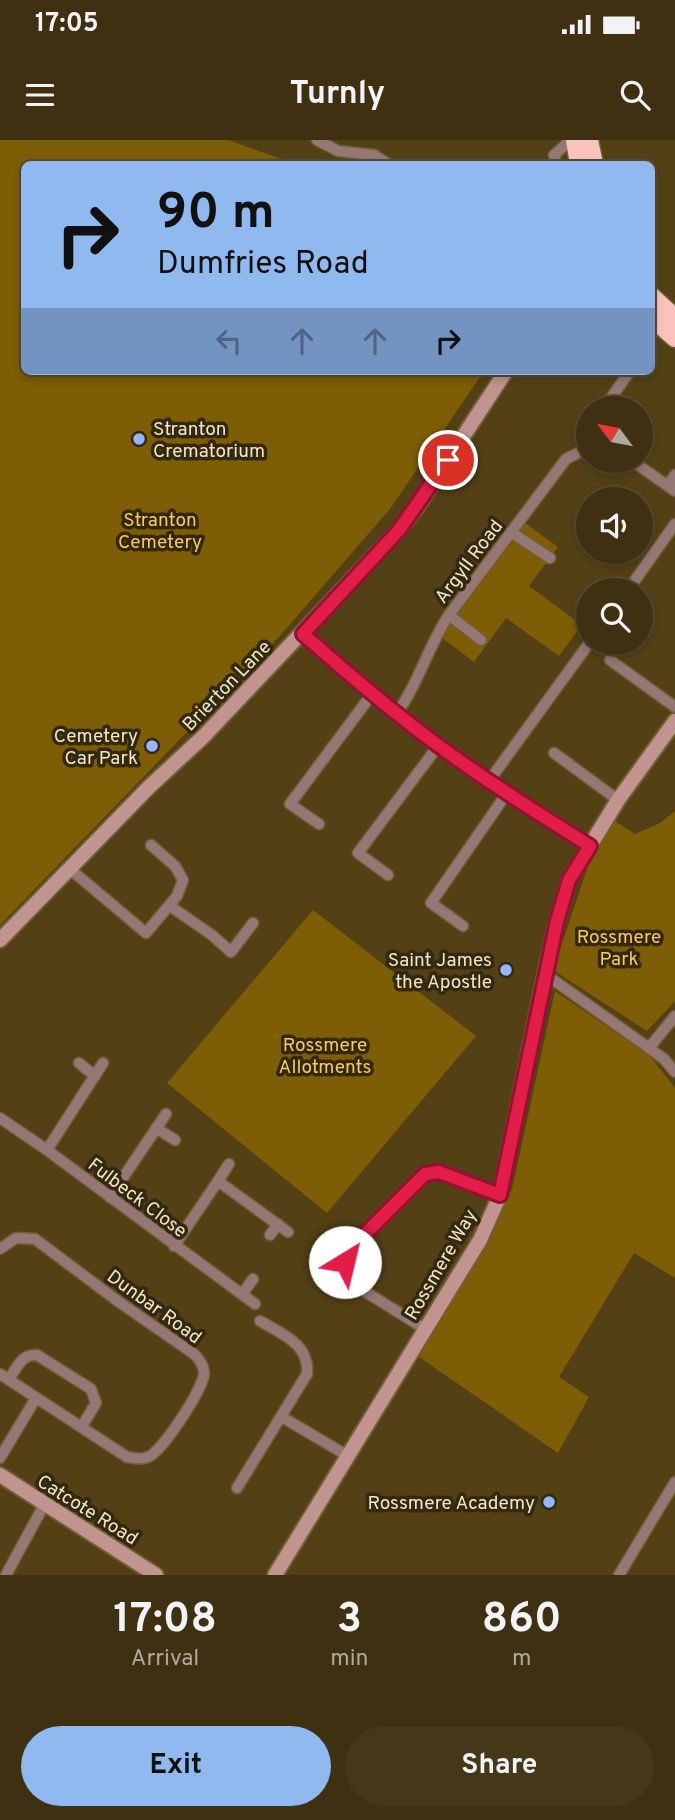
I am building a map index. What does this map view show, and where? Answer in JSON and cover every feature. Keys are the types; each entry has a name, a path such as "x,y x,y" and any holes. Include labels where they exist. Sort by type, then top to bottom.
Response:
{"highway":[{"path":"573,140 578,161"},
{"path":"589,140 593,161"},
{"path":"655,300 667,314 675,338"}],"street":[{"path":"317,140 338,151 373,155 383,161"},
{"path":"555,161 554,155 573,140"},
{"name":"Brierton Lane","path":"0,940 149,788 204,737 303,634 409,517 503,375"},
{"path":"612,396 627,375"},
{"name":"Argyll Road","path":"397,713 414,687 449,615 566,459 576,454"},
{"path":"650,473 671,488 675,475"},
{"path":"637,578 675,524"},
{"path":"511,532 550,558"},
{"path":"449,615 481,640"},
{"path":"303,634 372,694 438,746 590,846"},
{"path":"489,781 581,655"},
{"path":"610,660 675,707"},
{"path":"318,824 290,804 372,694"},
{"name":"Rossmere Way","path":"275,1575 480,1240 500,1195 545,974 569,880 618,800 675,721"},
{"path":"388,875 358,853 438,746"},
{"path":"554,753 618,800"},
{"path":"463,926 431,903 507,793"},
{"path":"69,869 146,933 170,906 181,889 183,880 175,866 151,845"},
{"path":"170,906 212,935 231,952 253,923"},
{"path":"545,974 664,1059 675,1072"},
{"path":"649,1048 675,1016"},
{"path":"79,1063 95,1076"},
{"path":"47,1150 103,1063"},
{"path":"110,1197 166,1114"},
{"name":"Fulbeck Close","path":"0,1118 255,1304"},
{"path":"156,1129 175,1140"},
{"path":"174,1246 229,1164"},
{"path":"425,1329 353,1284 344,1268 346,1255 425,1174 439,1172 500,1195"},
{"path":"218,1181 288,1232"},
{"path":"270,1235 278,1224"},
{"name":"Dunbar Road","path":"0,1249 16,1238 35,1239 119,1303 194,1354 201,1363 204,1373 200,1387 164,1443 149,1457 139,1460 127,1457 5,1376 32,1354 91,1389 96,1403 82,1426"},
{"path":"243,1293 253,1279"},
{"path":"237,1488 307,1374 307,1362 300,1347 260,1321"},
{"path":"0,1458 36,1398"},
{"path":"282,1417 348,1456"},
{"name":"Catcote Road","path":"0,1475 44,1506 156,1575"},
{"path":"619,1575 674,1486"},
{"path":"6,1575 44,1506"}],"green space":[{"name":"Stranton Cemetery","path":"0,140 228,140 287,161 21,161 21,375 481,375 390,509 279,637 0,925"},
{"path":"521,520 558,547 529,586 576,621 576,633 559,656 506,618 474,662 437,634"},
{"name":"Rossmere Park","path":"675,811 675,1001 647,1031 553,970 593,851 613,820 635,834 660,823"},
{"name":"Rossmere Allotments","path":"313,910 476,1036 327,1213 167,1083"},
{"path":"555,991 650,1056 675,1088 675,1278 634,1253 559,1377 589,1397 558,1453 419,1357 512,1189"}],"place":[{"name":"Stranton Crematorium","path":"139,439"},
{"name":"Cemetery Car Park","path":"152,746"},
{"name":"Saint James the Apostle","path":"506,970"},
{"name":"Rossmere Academy","path":"549,1502"}],"route":[{"path":"345,1262 349,1250 425,1174 439,1172 500,1195 557,921 569,880 590,846 438,746 372,694 303,634 399,530 448,460"}]}
